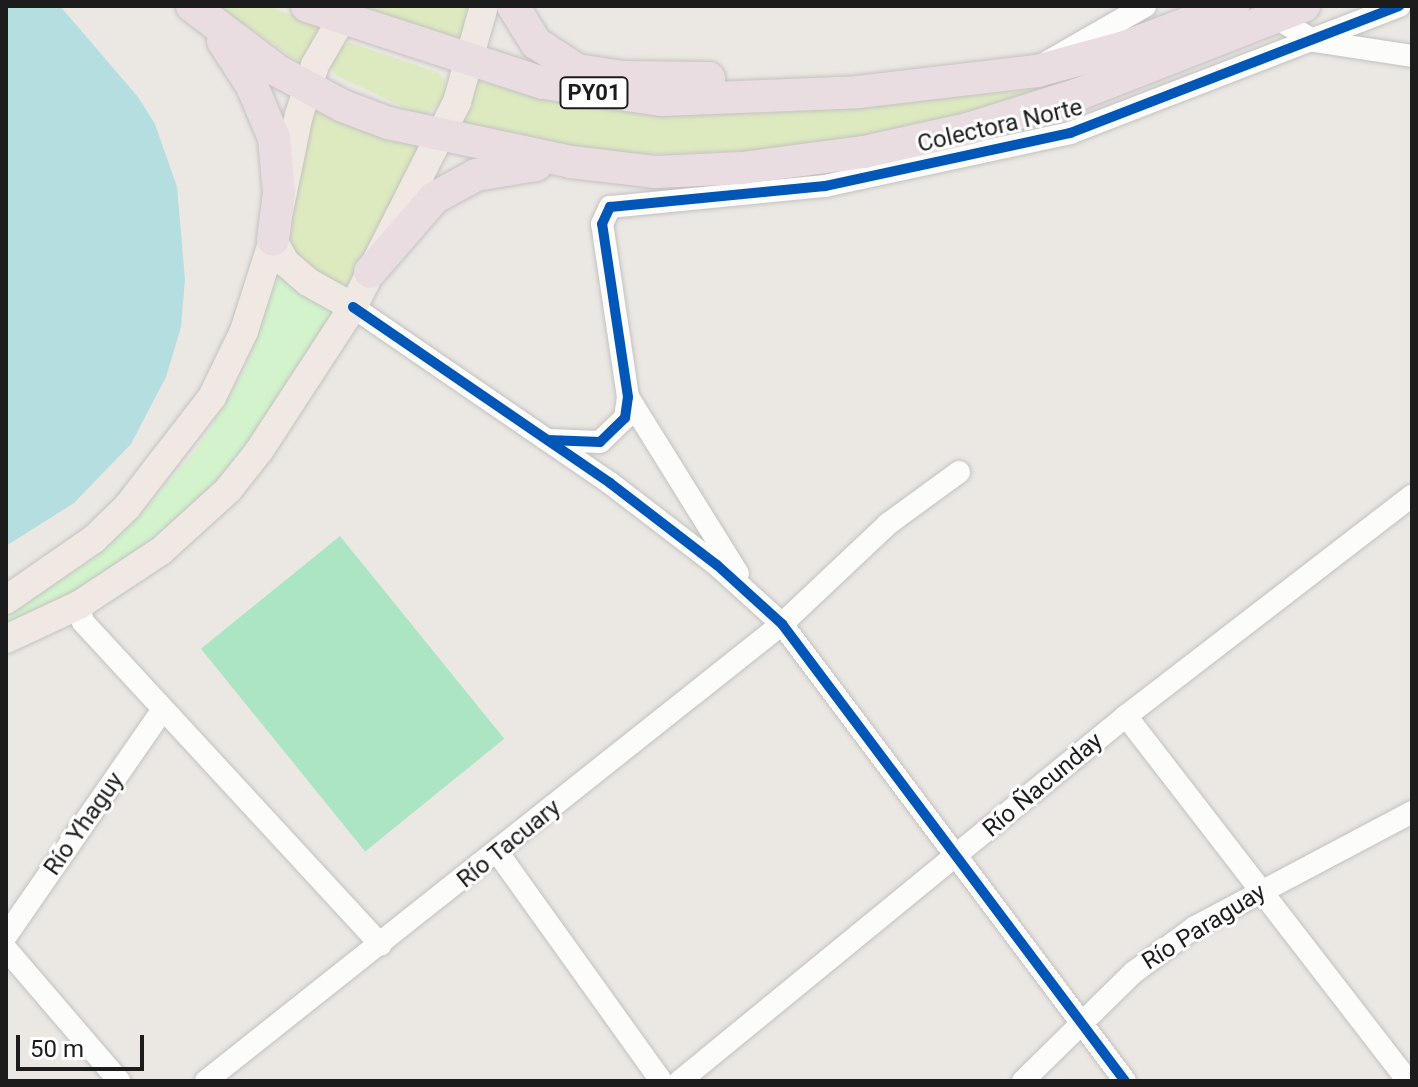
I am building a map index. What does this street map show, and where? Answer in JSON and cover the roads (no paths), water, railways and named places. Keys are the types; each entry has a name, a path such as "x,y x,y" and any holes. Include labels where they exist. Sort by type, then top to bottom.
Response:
{"highway":[{"name":"PY01","path":"307,6 345,13 471,63 587,92 663,100 858,92 1037,71 1125,47 1233,6"},
{"path":"513,6 536,43 577,70 623,77 814,78 858,92"},
{"path":"199,12 309,88 354,110 438,136 571,162 656,172 742,168 917,141 1079,94 1290,12"},
{"path":"199,12 252,86 274,138 279,193 273,240"},
{"path":"370,272 412,218 457,185 502,167 571,162"}],"main road":[{"path":"6,639 79,605 161,551 228,490 285,416 353,307 457,102 471,63 484,6"},
{"path":"6,600 94,539 189,434 244,331 273,240 309,88 320,54 345,13"},
{"path":"273,240 285,262 308,282 353,307"}],"street":[{"path":"1037,71 1145,6"},
{"name":"Colectora Norte","path":"628,397 602,224 610,207 825,186 1070,133 1399,6"},
{"path":"1290,12 1314,41 1412,56"},
{"path":"353,307 548,440 755,598 782,624 959,855 1125,1081"},
{"path":"548,440 600,442 625,418 628,397"},
{"path":"628,397 755,598"},
{"name":"Río Tacuary","path":"206,1081 498,853 782,624 888,524 959,472"},
{"name":"Río Ñacunday","path":"680,1081 1126,716 1410,504"},
{"path":"79,605 83,622 162,711 381,945"},
{"name":"Río Yhaguy","path":"6,936 162,711"},
{"path":"1126,716 1408,1081"},
{"name":"Río Paraguay","path":"1023,1081 1166,947 1259,890 1412,812"},
{"path":"498,853 661,1081"},
{"path":"6,949 119,1081"}],"water":[{"path":"6,6 60,6 138,97 155,124 177,187 185,279 181,327 166,377 131,444 74,503 6,546"}]}
